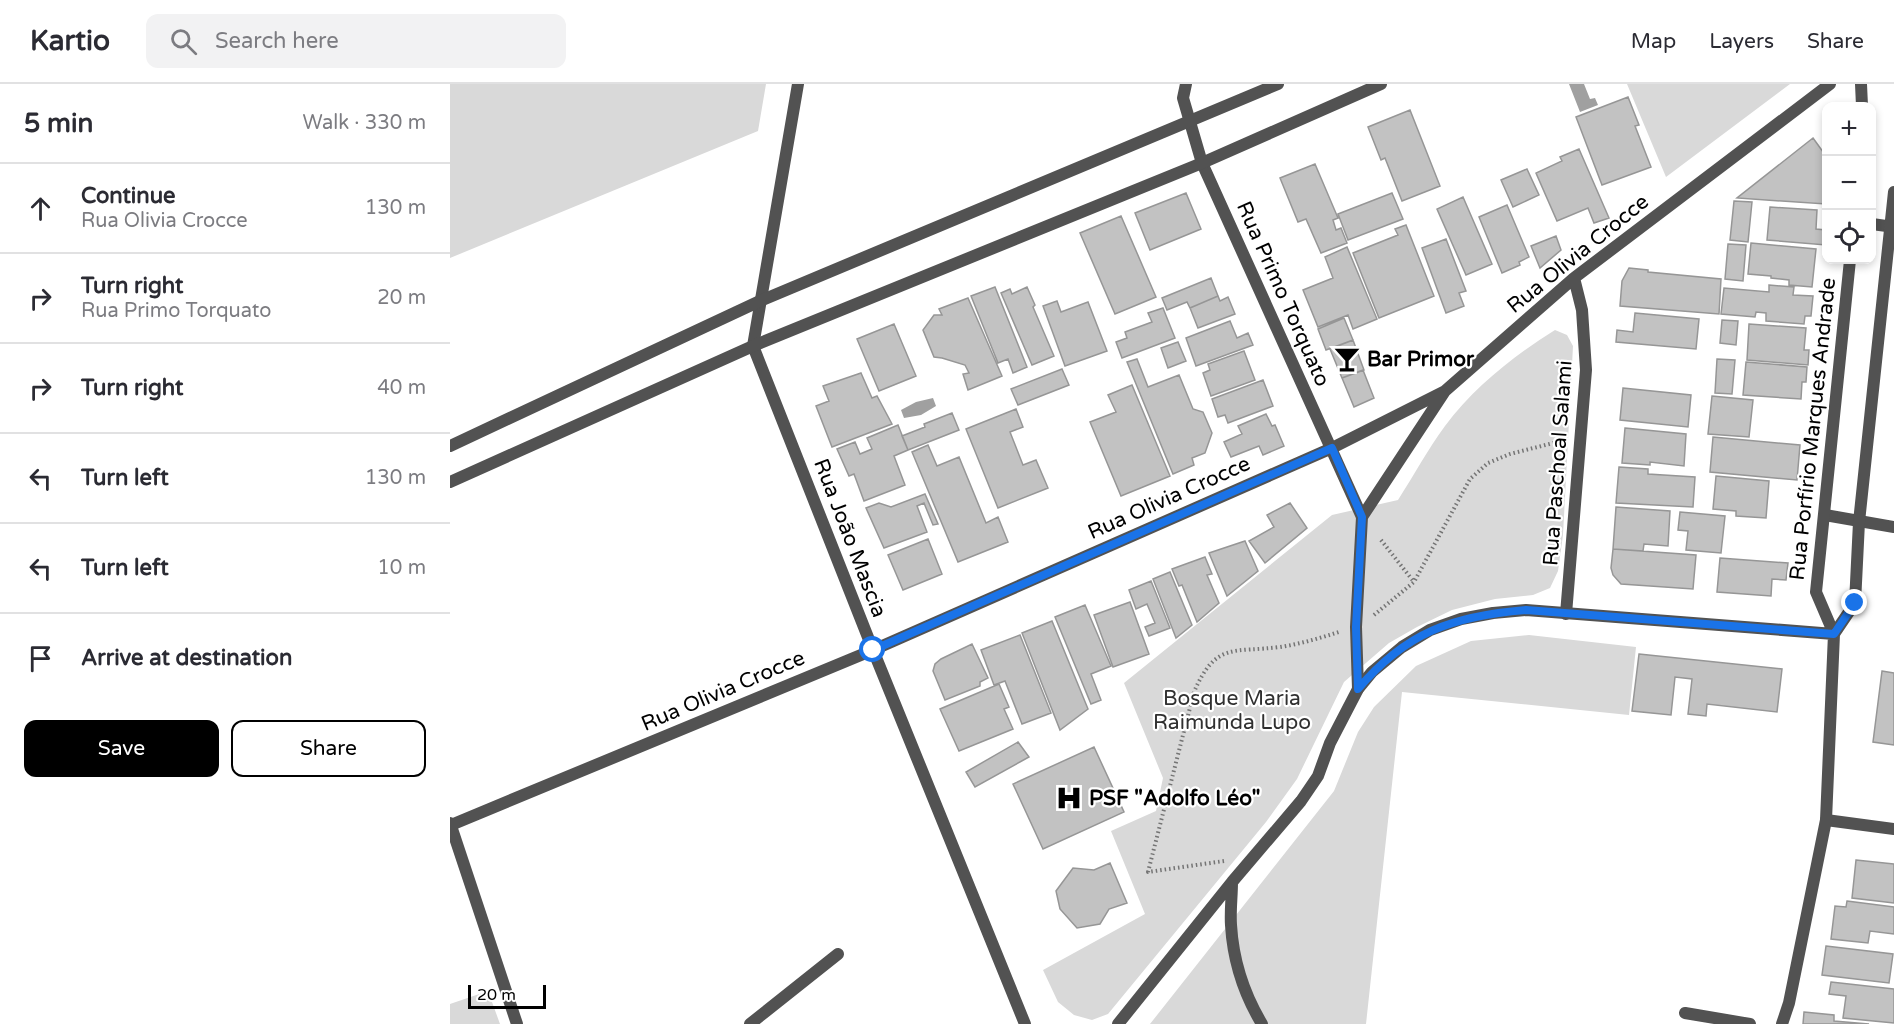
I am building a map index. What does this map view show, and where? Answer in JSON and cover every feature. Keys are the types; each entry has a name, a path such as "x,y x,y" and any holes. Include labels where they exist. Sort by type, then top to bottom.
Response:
{"street":[{"path":"753,345 798,84"},
{"name":"Rua Primo Torquato","path":"1186,84 1183,98 1202,163 1362,517"},
{"path":"450,446 760,301 1278,84"},
{"path":"450,482 753,345 1202,163 1381,84"},
{"name":"Rua Olivia Crocce","path":"450,824 873,650 1332,448 1445,391 1574,278 1830,84"},
{"path":"1861,84 1862,102"},
{"path":"1118,1024 1232,882 1301,801 1318,776 1330,743 1358,689 1372,672 1402,647 1430,630 1461,619 1526,610 1834,634 1855,603 1859,522 1894,192"},
{"path":"1876,224 1892,226"},
{"name":"Rua Porfírio Marques Andrade","path":"1782,1024 1789,1003 1826,820 1834,634 1816,592 1851,264"},
{"name":"Rua Paschoal Salami","path":"1566,614 1586,370 1582,310 1574,278"},
{"name":"Rua João Mascia","path":"753,345 873,650 1025,1024"},
{"path":"1358,689 1356,627 1362,517 1445,391"},
{"path":"1825,514 1894,527"},
{"path":"1826,820 1894,829"},
{"path":"450,824 517,1024"},
{"path":"1232,882 1231,925 1238,968 1252,1008 1262,1024"},
{"path":"750,1024 838,954"},
{"path":"1685,1013 1750,1024"}],"path":[{"path":"1255,857 1148,872 1194,692 1203,672 1213,660 1236,649 1279,647 1356,627 1414,582 1470,479 1488,463 1510,454 1582,435"},
{"path":"1362,517 1414,582"}],"green space":[{"path":"450,84 766,84 758,131 450,258"},
{"path":"1627,84 1790,84 1666,177"},
{"name":"Bosque Maria Raimunda Lupo","path":"1555,330 1567,335 1573,346 1563,535 1558,571 1550,588 1533,595 1495,599 1452,610 1389,643 1344,682 1297,779 1266,822 1108,1014 1092,1020 1074,1015 1058,1002 1043,970 1145,914 1111,831 1156,811 1163,778 1124,683 1332,515 1398,500 1456,412 1510,361"},
{"path":"1529,635 1636,647 1629,715 1402,692 1366,1024 1150,1024 1334,791 1358,732 1374,707 1416,666 1471,641"},
{"path":"488,991 500,1024 450,1024 450,1004"}],"shaded area":[{"path":"1569,84 1584,84 1590,99 1595,98 1598,105 1580,112"},
{"path":"933,398 936,406 921,415 904,418 901,410 916,402"}],"building":[{"path":"1628,97 1639,125 1635,126 1651,167 1602,185 1576,117"},
{"path":"1410,110 1440,186 1402,201 1385,158 1381,160 1368,127"},
{"path":"1813,138 1822,150 1822,204 1737,198"},
{"path":"1579,149 1609,218 1594,223 1588,208 1557,221 1536,173 1562,161 1560,157"},
{"path":"1315,164 1338,218 1333,220 1336,230 1341,228 1347,243 1321,253 1306,219 1298,222 1280,178"},
{"path":"1527,169 1539,195 1513,207 1501,180"},
{"path":"1186,193 1201,229 1150,250 1135,213"},
{"path":"1392,193 1403,219 1348,240 1338,214"},
{"path":"1463,197 1492,264 1466,275 1437,209"},
{"path":"1734,201 1752,202 1748,242 1730,240"},
{"path":"1507,205 1529,257 1519,262 1520,265 1502,273 1479,217"},
{"path":"1770,207 1817,210 1816,229 1822,230 1822,245 1767,240"},
{"path":"1121,216 1156,297 1115,314 1080,233"},
{"path":"1406,225 1434,296 1379,318 1353,253 1398,235 1395,229"},
{"path":"1556,236 1561,250 1540,268 1531,246"},
{"path":"1446,239 1466,291 1459,293 1464,306 1446,313 1422,248"},
{"path":"1751,243 1816,249 1812,287 1789,285 1789,280 1771,278 1771,276 1748,274"},
{"path":"1728,244 1746,245 1743,281 1725,279"},
{"path":"1347,247 1377,319 1353,329 1348,315 1318,327 1303,290 1333,278 1325,257"},
{"path":"1629,268 1721,279 1719,314 1620,306 1622,281"},
{"path":"1211,278 1218,296 1190,308 1187,302 1167,310 1162,298"},
{"path":"1769,285 1794,287 1793,295 1813,296 1811,316 1805,316 1804,324 1766,321 1766,313 1756,312 1755,317 1721,314 1724,288 1769,292"},
{"path":"995,287 1027,367 1013,373 1008,359 998,363 971,296"},
{"path":"1027,287 1054,356 1032,365 1001,293 1010,289 1012,294"},
{"path":"1218,296 1220,301 1228,297 1235,314 1198,328 1190,308"},
{"path":"968,298 1002,376 968,390 963,374 969,373 965,365 934,357 923,330 934,315 942,315 939,309"},
{"path":"1057,301 1061,312 1088,302 1107,351 1065,366 1043,306"},
{"path":"1163,308 1175,338 1122,358 1116,342 1127,338 1125,332 1152,322 1148,313"},
{"path":"1635,313 1699,319 1696,349 1616,342 1617,330 1633,332"},
{"path":"1344,318 1353,340 1326,350 1318,329"},
{"path":"1722,320 1738,321 1736,345 1720,343"},
{"path":"1230,321 1237,338 1248,333 1253,345 1196,366 1186,338"},
{"path":"894,324 916,376 879,391 857,339"},
{"path":"1749,324 1806,328 1804,350 1809,350 1808,365 1747,360"},
{"name":"Bar Primor","path":"1353,340 1364,370 1342,378 1330,349"},
{"path":"1178,342 1186,361 1168,368 1161,348"},
{"path":"1244,351 1255,380 1211,396 1203,373 1210,370 1208,364"},
{"path":"1137,359 1148,387 1179,375 1193,409 1203,412 1212,433 1205,453 1192,458 1194,465 1173,474 1127,362"},
{"path":"1717,359 1735,360 1732,394 1715,393"},
{"path":"1746,362 1807,367 1806,382 1802,382 1801,399 1743,395"},
{"path":"1062,369 1069,385 1018,405 1011,389"},
{"path":"1363,370 1374,398 1354,407 1342,378"},
{"path":"861,373 872,398 877,396 892,424 832,447 816,406 829,401 823,386"},
{"path":"1263,380 1273,406 1228,423 1225,415 1218,417 1212,399"},
{"path":"1132,385 1170,476 1121,496 1090,422 1116,412 1108,395"},
{"path":"1623,388 1691,395 1688,427 1620,420"},
{"path":"1712,396 1753,400 1749,437 1708,434"},
{"path":"1016,409 1023,427 1010,432 1023,465 1036,460 1048,488 998,508 966,429"},
{"path":"952,413 959,430 908,450 902,436"},
{"path":"1266,414 1272,426 1275,425 1284,446 1263,455 1259,446 1231,457 1224,442 1242,434 1238,426"},
{"path":"898,425 908,450 894,456 905,485 864,501 854,474 849,476 837,449 855,442 860,454 872,449 867,438"},
{"path":"1625,428 1686,434 1684,466 1650,462 1650,465 1622,463"},
{"path":"1713,437 1800,445 1797,480 1710,472"},
{"path":"928,445 937,466 959,457 986,523 998,517 1008,542 958,562 912,452"},
{"path":"1619,467 1648,469 1648,474 1695,477 1693,507 1616,503"},
{"path":"1716,476 1769,481 1766,518 1736,516 1736,511 1713,509"},
{"path":"925,494 938,524 933,525 924,503 917,506 927,532 884,548 866,508 879,503 891,507"},
{"path":"1290,503 1307,528 1265,563 1249,541 1274,527 1267,515"},
{"path":"1616,507 1670,511 1668,546 1644,544 1643,551 1613,549"},
{"path":"1680,512 1725,516 1721,553 1686,550 1688,531 1678,530"},
{"path":"928,539 942,574 903,590 888,555"},
{"path":"1245,541 1258,571 1227,596 1209,553"},
{"path":"1613,549 1696,555 1693,589 1621,584 1613,575 1611,568"},
{"path":"1205,557 1212,574 1207,575 1219,603 1197,622 1182,585 1179,586 1172,569"},
{"path":"1720,558 1788,563 1786,580 1772,579 1771,596 1717,592"},
{"path":"1170,572 1192,625 1176,638 1153,579"},
{"path":"1151,581 1170,628 1149,636 1145,627 1155,623 1147,604 1136,609 1129,590"},
{"path":"1130,602 1149,654 1113,667 1094,615"},
{"path":"1085,605 1111,666 1091,674 1101,700 1091,704 1055,617"},
{"path":"1052,621 1088,709 1060,730 1022,633"},
{"path":"1020,635 1051,713 1022,724 1005,681 994,685 981,650"},
{"path":"972,644 988,678 980,682 980,686 945,700 933,671 935,664"},
{"path":"1639,654 1782,669 1777,712 1707,704 1706,716 1688,714 1692,679 1675,677 1671,715 1632,711"},
{"path":"1882,671 1894,673 1894,745 1873,742"},
{"path":"999,684 1009,707 1004,709 1013,729 959,751 940,709"},
{"path":"1018,742 1029,757 975,787 966,772"},
{"name":"PSF \"Adolfo Léo\"","path":"1094,747 1124,812 1043,849 1013,784"},
{"path":"1856,860 1894,864 1894,903 1852,898"},
{"path":"1110,863 1127,903 1109,909 1100,924 1077,928 1060,909 1056,891 1073,868 1094,870"},
{"path":"1847,901 1894,907 1894,934 1870,931 1868,943 1831,939 1835,906 1846,907"},
{"path":"1826,946 1893,954 1889,983 1822,975"},
{"path":"1831,982 1894,989 1894,1023 1843,1018 1846,996 1829,994"},
{"path":"1804,1012 1834,1015 1834,1021 1869,1024 1803,1024"}],"place":[{"name":"Bar Primor","path":"1347,359"},
{"name":"PSF \"Adolfo Léo\"","path":"1069,798"}],"route":[{"path":"873,650 1332,448 1362,517 1356,627 1358,689 1372,672 1402,647 1430,630 1461,619 1493,613 1526,610 1834,634 1855,603"}]}
